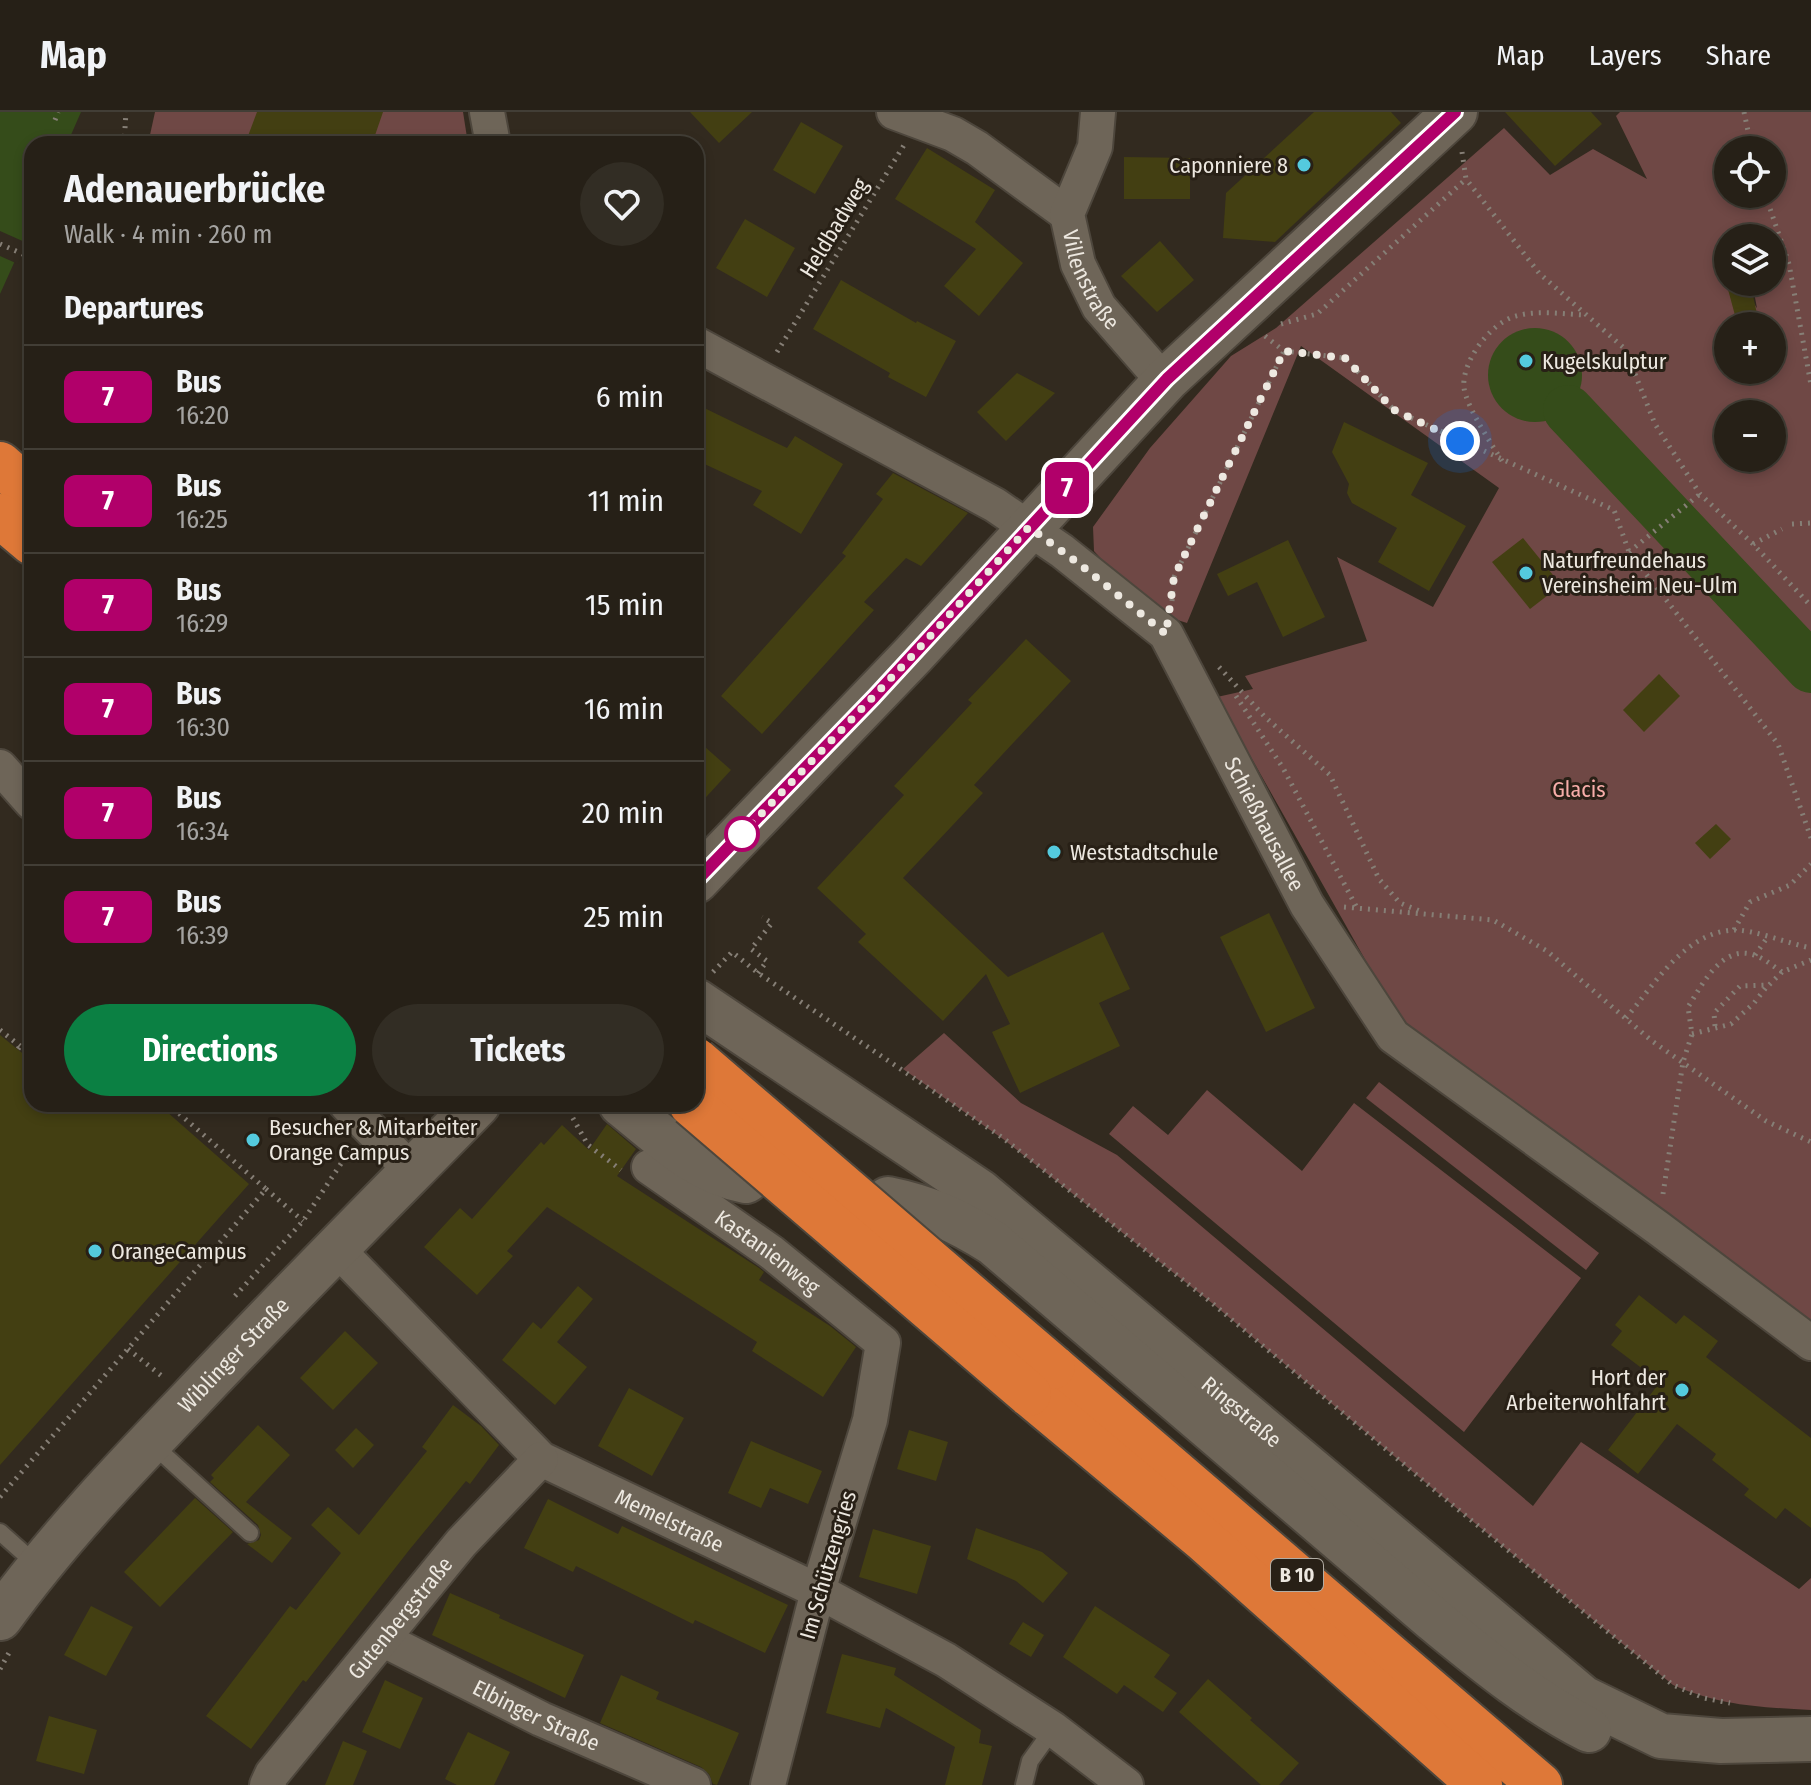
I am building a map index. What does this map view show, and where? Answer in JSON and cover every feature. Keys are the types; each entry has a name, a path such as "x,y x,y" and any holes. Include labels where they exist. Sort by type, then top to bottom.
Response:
{"highway":[{"path":"0,464 24,485"},
{"path":"0,516 24,536"},
{"name":"B 10","path":"704,1067 1041,1381 1203,1539 1480,1785"},
{"name":"B 10","path":"701,1112 1041,1381 1540,1785"}],"main road":[{"path":"704,873 874,697 1167,379 1455,112"},
{"name":"Ringstraße","path":"704,1006 980,1192 1583,1698 1661,1736 1721,1741 1811,1739"},
{"name":"Wiblinger Straße","path":"0,1618 38,1566 150,1442 319,1234 412,1171 470,1112"},
{"path":"631,1112 690,1159 731,1178 746,1181"},
{"name":"Ringstraße","path":"888,1199 921,1206 956,1220 993,1243 1434,1620 1502,1676 1563,1717 1620,1746 1671,1760 1715,1765 1780,1761 1811,1754"}],"street":[{"path":"487,112 492,136"},
{"name":"Villenstraße","path":"1098,112 1095,147 1067,214 1078,264 1099,307 1153,369 1167,379"},
{"path":"906,117 953,134 977,148 1067,214"},
{"name":"Schießhausallee","path":"704,348 995,505 1082,566 1166,634 1307,905 1393,1036 1811,1343"},
{"path":"0,767 24,794"},
{"path":"354,1112 412,1171"},
{"name":"Kastanienweg","path":"649,1167 771,1252 883,1343"},
{"name":"Memelstraße","path":"319,1234 395,1307 541,1459 818,1591 946,1660 1053,1729 1126,1785"},
{"name":"Im Schützengries","path":"768,1785 818,1591 870,1420 883,1343"},
{"name":"Gutenbergstraße","path":"267,1785 272,1774 461,1543 541,1459"},
{"name":"Elbinger Straße","path":"384,1640 541,1719 693,1785"}],"lane":[{"path":"150,1442 250,1533"},
{"path":"0,1532 38,1566"},
{"path":"1024,1785 1030,1761 1053,1729"}],"path":[{"path":"55,120 58,112"},
{"path":"124,136 126,112"},
{"path":"1744,112 1749,136"},
{"name":"Heldbadweg","path":"777,352 906,117"},
{"path":"1273,326 1317,314 1466,179 1539,273 1625,349 1655,424 1700,494 1753,544 1811,606"},
{"path":"1770,208 1789,264 1811,385"},
{"path":"0,244 24,254"},
{"path":"1502,461 1477,420 1464,388 1468,362 1484,338 1514,316 1586,315"},
{"path":"1258,330 1284,351 1345,358 1394,410 1614,510 1629,552 1778,744 1811,838"},
{"path":"1166,634 1174,577 1284,351"},
{"path":"1629,552 1700,494"},
{"path":"1792,524 1811,523"},
{"path":"1753,544 1782,529"},
{"path":"1357,908 1283,768 1217,666 1264,716 1330,775 1379,879 1400,903 1427,914"},
{"path":"1734,930 1750,902 1790,885 1811,864"},
{"path":"1307,905 1493,920 1547,951 1652,1041 1766,1121 1811,1142"},
{"path":"758,973 767,961 751,949 772,923 762,917"},
{"path":"1626,1018 1684,950 1709,936 1734,930 1811,948"},
{"path":"1755,955 1767,938"},
{"path":"732,952 758,973 1003,1138 1212,1303 1673,1685 1704,1698 1741,1704"},
{"path":"1658,1228 1683,1062 1692,1034 1688,1007 1712,972 1728,956 1743,953 1755,955 1782,972"},
{"path":"1692,1034 1731,1024 1782,972 1811,960"},
{"path":"1715,1026 1714,1013 1740,986 1769,985"},
{"path":"0,1030 24,1050"},
{"path":"177,1112 319,1234"},
{"path":"569,1112 588,1145 624,1173 649,1167"},
{"path":"0,1497 266,1189"},
{"path":"128,1349 163,1377"}],"green space":[{"path":"155,112 463,112 467,136 150,136"},
{"name":"Glacis","path":"1620,112 1811,112 1811,1362 1693,1268 1402,1025 1217,697 1253,689 1245,676 1367,641 1337,557 1433,607 1499,488 1301,346 1187,623 1149,611 1094,551 1093,527 1150,448 1231,356 1276,328 1504,128 1550,175 1593,149 1647,179 1616,116"},
{"path":"944,1033 1021,1103 1117,1155 1533,1506 1581,1442 1799,1589 1811,1578 1811,1710 1724,1701 1673,1685 1212,1303 1003,1139 903,1069"},
{"path":"1379,1082 1599,1253 1586,1270 1366,1098"},
{"path":"1207,1090 1302,1171 1354,1103 1581,1278 1464,1432 1109,1134 1133,1106 1168,1135"}],"shaded area":[{"path":"0,112 81,112 70,136 24,136 24,241 0,294"},
{"path":"1526,328 1544,328 1569,341 1579,357 1582,375 1579,393 1569,409 1544,422 1526,422 1501,409 1488,384 1488,366 1501,341"}],"pier":[{"path":"0,231 24,242 18,264 0,256"}],"building":[{"path":"257,112 383,112 375,136 248,136"},
{"path":"690,112 752,112 719,143"},
{"path":"1314,112 1391,112 1401,123 1275,242 1223,238 1226,193"},
{"path":"1505,112 1591,112 1602,124 1555,166"},
{"path":"801,122 843,146 815,194 773,170"},
{"path":"927,148 995,190 975,222 1023,263 979,316 944,286 976,249 895,199"},
{"path":"1124,157 1190,158 1190,199 1124,199"},
{"path":"745,219 795,248 767,297 716,268"},
{"path":"1160,241 1194,280 1157,312 1121,276"},
{"path":"841,280 916,323 956,341 926,397 888,377 890,373 813,329"},
{"path":"1730,296 1753,296 1757,312 1734,312"},
{"path":"1017,373 1055,393 1006,441 977,412"},
{"path":"704,408 787,448 795,436 843,464 801,534 753,505 762,491 704,464"},
{"path":"1344,422 1428,463 1411,495 1466,526 1429,591 1378,562 1397,528 1352,503 1347,493 1349,484 1332,452"},
{"path":"893,473 968,513 921,566 906,558 864,602 874,610 762,734 721,696 846,556 842,553 883,499 876,494"},
{"name":"Naturfreundehaus Vereinsheim Neu-Ulm","path":"1523,538 1561,585 1530,609 1492,562"},
{"path":"1288,540 1325,617 1283,637 1257,582 1228,596 1217,574"},
{"path":"1026,639 1071,681 974,785 983,793 903,878 1008,977 1103,932 1130,989 1099,1003 1120,1046 1020,1093 992,1032 1010,1024 986,974 943,1021 858,942 866,934 817,888 904,795 894,786 972,703 968,700"},
{"path":"1659,674 1680,696 1644,732 1623,710"},
{"path":"704,746 731,770 704,799"},
{"path":"1716,824 1731,839 1710,859 1695,843"},
{"path":"1269,913 1315,1008 1266,1032 1220,937"},
{"name":"OrangeCampus","path":"0,1035 24,1054 24,1112 167,1112 249,1184 0,1465"},
{"path":"607,1124 636,1149 617,1176 759,1268 764,1272 759,1280 830,1326 856,1347 823,1397 752,1351 757,1342 547,1207 507,1251 513,1256 477,1295 424,1247 460,1208 472,1219 541,1142 544,1145 562,1125 589,1150"},
{"path":"578,1286 593,1299 557,1342 587,1367 555,1405 502,1360 533,1322 541,1329"},
{"path":"1639,1295 1676,1324 1684,1315 1718,1341 1706,1357 1811,1438 1811,1528 1785,1508 1776,1519 1744,1495 1749,1489 1712,1460 1716,1454 1677,1424 1638,1474 1608,1450 1660,1382 1611,1345 1622,1331 1615,1325"},
{"path":"345,1331 378,1363 333,1410 300,1378"},
{"path":"629,1388 684,1418 652,1476 598,1446"},
{"path":"453,1405 481,1426 499,1445 470,1484 466,1481 410,1549 306,1682 303,1680 251,1749 206,1716 290,1606 296,1610 341,1553 311,1525 328,1507 359,1535 427,1451 422,1447"},
{"path":"258,1425 290,1455 246,1502 292,1538 272,1563 247,1544 259,1540 258,1525 210,1482 214,1478 211,1475"},
{"path":"356,1428 374,1445 353,1468 335,1450"},
{"path":"909,1430 948,1442 936,1481 897,1469"},
{"path":"751,1441 822,1471 808,1504 770,1488 761,1508 728,1493"},
{"path":"195,1498 233,1532 160,1607 124,1572"},
{"path":"548,1499 618,1534 622,1526 788,1605 765,1653 695,1620 693,1624 576,1566 573,1572 524,1548"},
{"path":"976,1528 1042,1552 1068,1573 1043,1603 1016,1581 967,1559"},
{"path":"873,1529 931,1546 917,1594 859,1577"},
{"path":"450,1593 584,1655 565,1698 432,1635"},
{"path":"91,1606 133,1627 106,1676 64,1655"},
{"path":"1095,1606 1170,1655 1154,1677 1177,1693 1163,1712 1124,1685 1117,1694 1063,1657"},
{"path":"1023,1622 1044,1635 1031,1657 1009,1644"},
{"path":"842,1654 896,1668 894,1675 981,1730 979,1743 992,1746 982,1785 945,1785 955,1747 886,1708 880,1728 826,1713"},
{"path":"621,1675 659,1692 656,1699 739,1733 717,1785 701,1767 600,1723"},
{"path":"1208,1679 1299,1763 1279,1785 1261,1785 1179,1712"},
{"path":"385,1680 423,1698 400,1749 362,1732"},
{"path":"49,1716 97,1730 84,1774 36,1761"},
{"path":"468,1732 510,1752 494,1785 457,1785 445,1779"},
{"path":"343,1741 367,1751 353,1785 325,1785"}],"waterway":[{"path":"1568,410 1811,668"}],"bus line":[{"name":"7","path":"704,873 874,697 1167,379 1455,112"}],"place":[{"name":"Caponniere 8","path":"1304,165"},
{"name":"Kugelskulptur","path":"1526,361"},
{"name":"Naturfreundehaus Vereinsheim Neu-Ulm","path":"1526,573"},
{"name":"Weststadtschule","path":"1054,852"},
{"name":"Besucher & Mitarbeiter Orange Campus","path":"253,1140"},
{"name":"OrangeCampus","path":"95,1251"},
{"name":"Hort der Arbeiterwohlfahrt","path":"1682,1390"}],"route":[{"path":"742,834 913,655 1029,527 1166,634 1174,577 1284,351 1345,358 1394,410 1460,441"}]}
